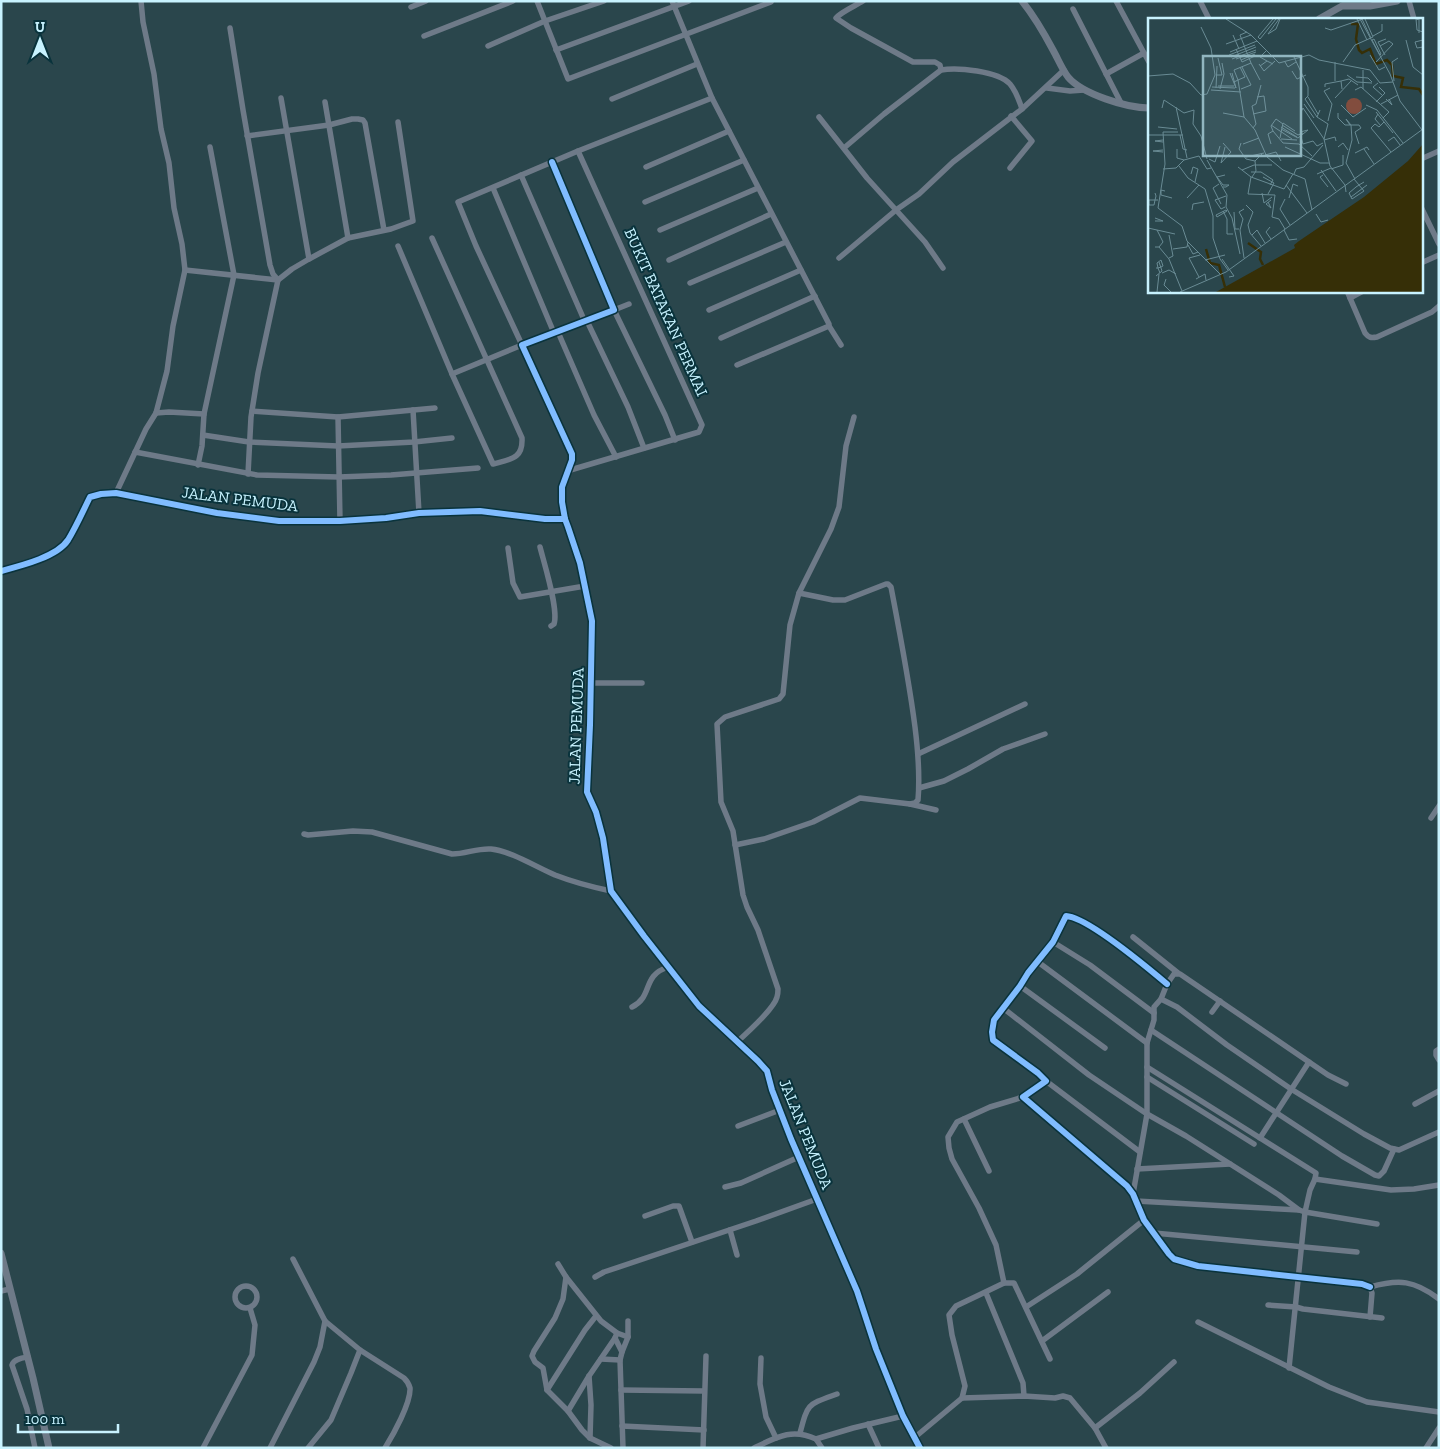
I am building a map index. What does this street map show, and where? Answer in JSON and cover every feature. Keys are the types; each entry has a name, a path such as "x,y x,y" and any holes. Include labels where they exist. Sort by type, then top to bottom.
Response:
{"street":[{"path":"1,571 38,560 61,548 67,541 90,498 101,494 116,493 146,428 156,413 167,371 173,326 185,270 141,1"},
{"path":"411,7 426,1"},
{"path":"424,36 513,1"},
{"path":"537,1 568,80 771,2"},
{"path":"488,46 545,21 604,1"},
{"path":"556,50 673,4 689,1"},
{"path":"863,1 839,15 836,19 913,62 934,62 940,65 941,70"},
{"path":"1022,1 1074,84 1109,100 1140,108 1148,108"},
{"path":"1116,1 1148,60"},
{"path":"1200,1 1208,18"},
{"path":"1329,16 1342,6 1370,6 1397,1"},
{"path":"1410,1 1414,18"},
{"path":"673,4 712,98 829,326 841,345"},
{"path":"1073,9 1121,103"},
{"path":"230,28 270,264 273,274 278,280"},
{"path":"1106,74 1144,53"},
{"path":"612,99 697,64"},
{"path":"844,148 941,70 952,68 977,70 1008,82 1016,91 1022,108"},
{"path":"839,258 896,210 919,194 953,162 1046,88 1064,70"},
{"path":"1046,88 1070,91 1084,90"},
{"path":"281,98 309,258"},
{"path":"565,519 562,487 572,460 572,454 476,246 458,202 578,151 712,98"},
{"path":"325,102 348,238"},
{"path":"1010,168 1032,141 1011,116"},
{"path":"820,117 867,178 925,242 943,268"},
{"path":"248,136 329,125 352,119 363,120 384,230"},
{"path":"185,270 278,280 309,258 348,238 413,222 398,122"},
{"path":"646,167 729,131"},
{"path":"198,465 204,414 234,275 210,147"},
{"name":"BUKIT BATAKAN PERMAI","path":"567,471 699,432 702,424 578,151"},
{"path":"1422,159 1439,151"},
{"path":"645,202 744,160"},
{"path":"552,162 614,310 666,415 675,440"},
{"path":"521,175 586,321 628,407 644,448"},
{"path":"493,188 556,333 594,415 616,457"},
{"path":"660,230 758,188"},
{"path":"1422,209 1439,244"},
{"path":"669,260 771,214"},
{"path":"398,246 452,374 493,464 516,456 521,452 523,447 522,438 432,238"},
{"path":"690,283 786,242"},
{"path":"1422,262 1439,254"},
{"path":"708,310 801,270"},
{"path":"248,474 252,411 258,373 278,280"},
{"path":"1347,292 1365,333 1372,338 1432,312 1439,306"},
{"path":"1350,298 1361,292"},
{"path":"721,338 815,296"},
{"path":"452,374 629,304"},
{"path":"737,365 829,326"},
{"path":"252,411 338,417 435,408"},
{"path":"413,410 419,513"},
{"path":"156,413 204,414"},
{"path":"338,417 340,520"},
{"path":"737,1042 773,1006 777,998 778,989 758,930 743,894 733,832 721,802 717,724 725,717 779,699 784,694 790,625 799,593 831,528 838,508 846,446 854,417"},
{"path":"203,435 249,442 338,446 452,438"},
{"path":"136,452 248,474 339,477 478,468"},
{"name":"JALAN PEMUDA","path":"116,493 217,513 279,521 386,518 419,513 480,511 545,519 565,519 580,563 592,621 588,792 603,838 611,891 699,1006 767,1071 799,1157 857,1291 876,1349 903,1416 920,1448"},
{"path":"540,546 555,618 554,624 551,626"},
{"path":"508,548 513,583 520,598 585,586"},
{"path":"799,593 833,600 845,600 886,584 891,587 910,686 918,754 918,800 910,804"},
{"path":"591,683 642,683"},
{"path":"918,754 1025,704"},
{"path":"919,788 944,780 968,769 1003,749 1045,734"},
{"path":"735,846 764,839 813,822 860,798 910,804 936,810"},
{"path":"1431,818 1439,806"},
{"path":"304,834 372,832 452,854 478,849 492,849 506,853 557,876 611,891"},
{"path":"1140,1152 1038,1072 993,1040 992,1032 994,1020 1053,942 1066,916 1075,917 1135,958 1167,984"},
{"path":"1133,937 1178,973 1308,1062 1346,1084"},
{"path":"1053,942 1090,964 1154,1013"},
{"path":"1038,962 1147,1043"},
{"path":"632,1007 643,999 654,975 668,967"},
{"path":"1132,1194 1147,1114 1147,1043 1154,1020 1154,1007 1161,999 1167,984 1174,974 1178,973"},
{"path":"1020,986 1105,1048"},
{"path":"1161,999 1177,1007 1227,1045 1291,1089 1390,1148 1399,1150 1439,1132"},
{"path":"1212,1012 1220,1001"},
{"path":"1003,1008 1089,1075 1147,1114 1186,1136 1302,1211"},
{"path":"1151,1030 1375,1176 1380,1176 1384,1171 1394,1149"},
{"path":"1439,1050 1436,1051 1439,1060"},
{"path":"1260,1138 1308,1062"},
{"path":"1147,1067 1316,1175 1302,1211 1302,1246 1289,1368"},
{"path":"1147,1077 1254,1144"},
{"path":"1004,1283 996,1245 979,1208 952,1159 948,1137 957,1122 990,1107 1022,1098 1046,1080"},
{"path":"1415,1104 1439,1091"},
{"path":"1022,1098 1126,1186 1136,1201 1144,1220 1174,1259 1198,1266 1362,1284 1370,1287 1401,1281 1411,1284 1439,1299"},
{"path":"738,1126 780,1110"},
{"path":"964,1119 989,1171"},
{"path":"725,1187 741,1183 799,1157"},
{"path":"1137,1169 1230,1164"},
{"path":"1315,1179 1391,1190 1414,1190 1439,1185"},
{"path":"595,1277 604,1272 817,1199"},
{"path":"1136,1201 1302,1211 1377,1224"},
{"path":"645,1216 673,1206 679,1206 692,1242"},
{"path":"1026,1307 1077,1274 1144,1220"},
{"path":"730,1230 737,1255"},
{"path":"1154,1233 1357,1252"},
{"path":"1,1253 49,1448"},
{"path":"293,1259 326,1321 360,1350 404,1378 408,1383 410,1388 404,1410 396,1430 385,1448"},
{"path":"558,1264 574,1289 596,1316 616,1336 622,1352"},
{"path":"555,1375 535,1362 532,1356 563,1299 566,1277"},
{"path":"914,1438 962,1398 965,1386 952,1335 950,1315 956,1306 1004,1283 1014,1284 1050,1359"},
{"path":"242,1286 253,1288 256,1292 255,1304 250,1308 238,1306 234,1300 235,1294 242,1286"},
{"path":"1370,1287 1372,1294 1370,1317"},
{"path":"1,1291 10,1289"},
{"path":"563,1299 574,1289"},
{"path":"1042,1340 1108,1292"},
{"path":"986,1293 1023,1383 1024,1396"},
{"path":"1268,1305 1382,1318"},
{"path":"203,1448 252,1355 255,1324 250,1308"},
{"path":"547,1390 555,1375 596,1316"},
{"path":"623,1448 620,1360 628,1336 628,1320"},
{"path":"270,1448 314,1362 320,1347 326,1321"},
{"path":"1198,1322 1329,1387 1367,1402 1439,1412"},
{"path":"616,1336 628,1336"},
{"path":"568,1411 616,1336"},
{"path":"308,1448 331,1420 360,1350"},
{"path":"704,1448 706,1356"},
{"path":"28,1357 16,1360 12,1365 27,1409 35,1448"},
{"path":"761,1358 760,1384 766,1417 776,1438"},
{"path":"601,1359 620,1360"},
{"path":"1095,1428 1140,1393 1174,1362"},
{"path":"543,1368 547,1390 568,1411 590,1438 611,1448"},
{"path":"589,1376 591,1405 590,1438"},
{"path":"621,1390 704,1391"},
{"path":"800,1433 808,1407 814,1402 836,1394"},
{"path":"962,1398 1024,1396 1046,1398 1066,1396 1070,1398 1095,1428 1106,1448"},
{"path":"816,1439 903,1416"},
{"path":"868,1424 879,1448"},
{"path":"622,1426 704,1430"},
{"path":"1426,1448 1439,1428"},
{"path":"755,1447 776,1438 800,1433 816,1439 822,1448"}],"cycle path":[{"path":"552,162 614,310 522,345 572,454 572,460 562,487 562,502 565,519 580,563 592,621 587,792 596,812 603,838 611,891 699,1006 767,1071 772,1090 791,1139 857,1291 876,1349 903,1416 920,1448"},
{"path":"1,571 38,560 63,546 71,535 90,497 101,494 116,493 217,513 279,521 340,521 386,518 419,513 480,511 545,519 565,519"},
{"path":"1167,984 1102,934 1088,925 1066,916 1053,942 994,1020 993,1040 1046,1081 1023,1097 1127,1186 1133,1194 1144,1220 1174,1259 1198,1266 1362,1284 1370,1287"}]}
